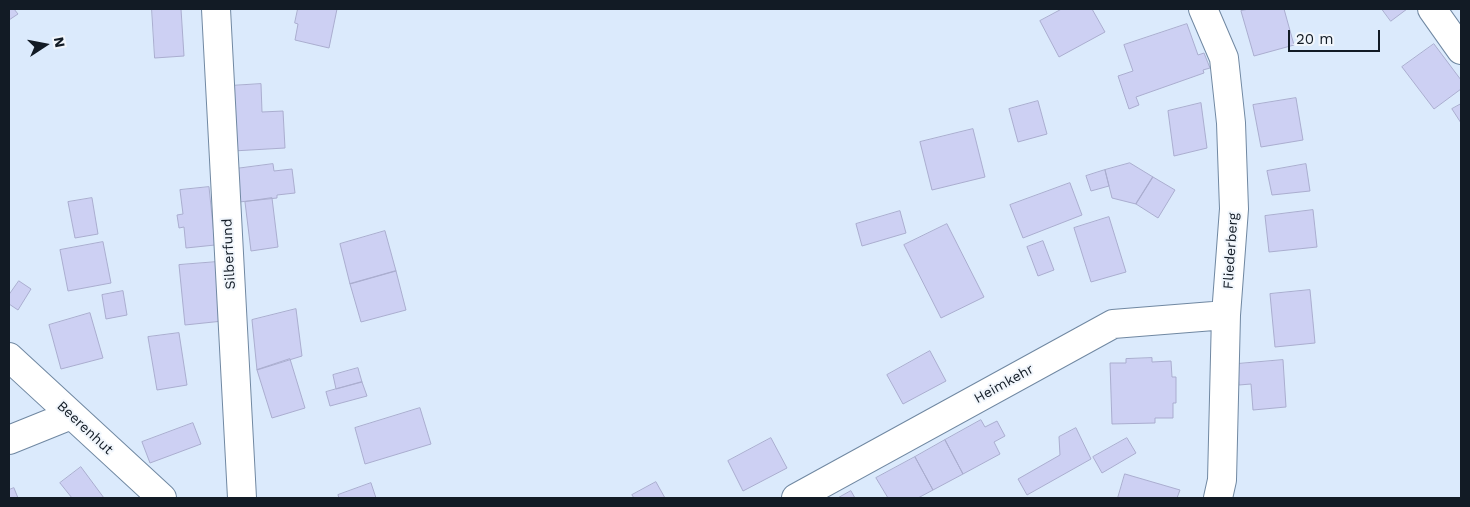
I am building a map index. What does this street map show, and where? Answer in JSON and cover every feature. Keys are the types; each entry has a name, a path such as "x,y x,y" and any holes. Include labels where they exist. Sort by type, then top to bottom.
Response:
{"street":[{"name":"Silberfund","path":"216,9 242,498"},
{"name":"Fliederberg","path":"1203,9 1224,58 1231,123 1234,209 1226,315 1222,480 1218,498"},
{"path":"1432,9 1461,50"},
{"name":"Heimkehr","path":"796,498 1113,324 1226,315"},
{"name":"Beerenhut","path":"9,357 162,498"},
{"path":"9,440 71,414"}],"building":[{"path":"9,9 14,9 18,14 9,20"},
{"path":"152,9 181,9 184,56 155,58"},
{"path":"298,9 337,9 329,48 295,40 298,24 295,23"},
{"path":"1062,9 1092,9 1105,32 1059,57 1040,21"},
{"path":"1249,9 1284,9 1294,45 1254,56 1241,11"},
{"path":"1382,9 1407,9 1391,21"},
{"path":"1187,24 1198,55 1204,53 1210,68 1203,70 1204,73 1136,97 1139,105 1129,109 1118,76 1133,71 1124,45"},
{"path":"1434,44 1461,80 1461,89 1434,109 1402,67"},
{"path":"261,84 262,112 283,111 285,148 233,151 229,86"},
{"path":"1296,98 1303,140 1261,147 1253,105"},
{"path":"1038,101 1047,134 1018,142 1009,109"},
{"path":"1201,103 1207,148 1174,156 1168,111"},
{"path":"1461,104 1461,123 1452,109"},
{"path":"973,129 985,177 932,190 920,142"},
{"path":"1130,163 1153,177 1136,204 1112,198 1105,170"},
{"path":"273,164 274,171 292,169 295,193 277,195 277,198 239,202 235,169"},
{"path":"1306,164 1310,191 1272,195 1267,171"},
{"path":"1105,170 1109,186 1091,191 1086,176"},
{"path":"1153,177 1175,190 1158,218 1136,204"},
{"path":"1070,183 1082,215 1023,238 1010,205"},
{"path":"209,187 215,245 186,248 184,227 179,228 177,215 183,214 180,190"},
{"path":"92,198 98,234 75,238 68,202"},
{"path":"272,198 278,247 251,251 245,202"},
{"path":"1313,210 1317,247 1269,252 1265,216"},
{"path":"900,211 906,233 862,246 856,224"},
{"path":"1109,217 1126,272 1091,282 1074,228"},
{"path":"947,224 984,297 941,318 904,245"},
{"path":"385,231 396,271 350,284 340,244"},
{"path":"1043,241 1054,270 1038,276 1027,247"},
{"path":"103,242 111,283 68,291 60,250"},
{"path":"217,262 223,321 185,325 179,265"},
{"path":"396,271 406,310 361,322 350,284"},
{"path":"19,281 31,289 18,310 9,304 9,295"},
{"path":"1310,290 1315,343 1275,347 1270,294"},
{"path":"123,291 127,315 106,319 102,295"},
{"path":"296,309 302,356 257,370 252,320"},
{"path":"90,313 103,358 61,369 49,325"},
{"path":"179,333 187,385 157,390 148,337"},
{"path":"930,351 946,381 903,404 887,375"},
{"path":"1152,358 1152,362 1171,361 1172,377 1176,377 1176,403 1173,403 1173,418 1155,418 1155,423 1112,424 1110,363 1126,363 1126,359"},
{"path":"290,359 305,408 272,418 257,370"},
{"path":"1283,360 1286,407 1253,410 1251,384 1239,385 1237,364"},
{"path":"358,368 362,382 336,389 333,375"},
{"path":"362,382 367,396 330,406 326,392"},
{"path":"420,408 431,444 365,464 355,428"},
{"path":"981,420 985,427 997,421 1005,436 994,442 1000,454 963,474 945,440"},
{"path":"193,423 201,444 150,463 142,442"},
{"path":"1076,428 1091,459 1027,495 1018,479 1060,455 1059,437"},
{"path":"771,438 787,468 743,491 728,461"},
{"path":"1127,438 1136,453 1102,473 1093,457"},
{"path":"945,440 963,474 933,490 915,457"},
{"path":"915,457 933,490 918,498 888,498 876,478"},
{"path":"81,467 104,498 72,498 60,483"},
{"path":"1125,474 1180,490 1177,498 1118,498"},
{"path":"656,482 665,498 634,498 632,495"},
{"path":"371,483 376,498 339,498 338,495"},
{"path":"14,488 18,498 9,498 9,490"},
{"path":"851,491 855,498 838,498"}]}
